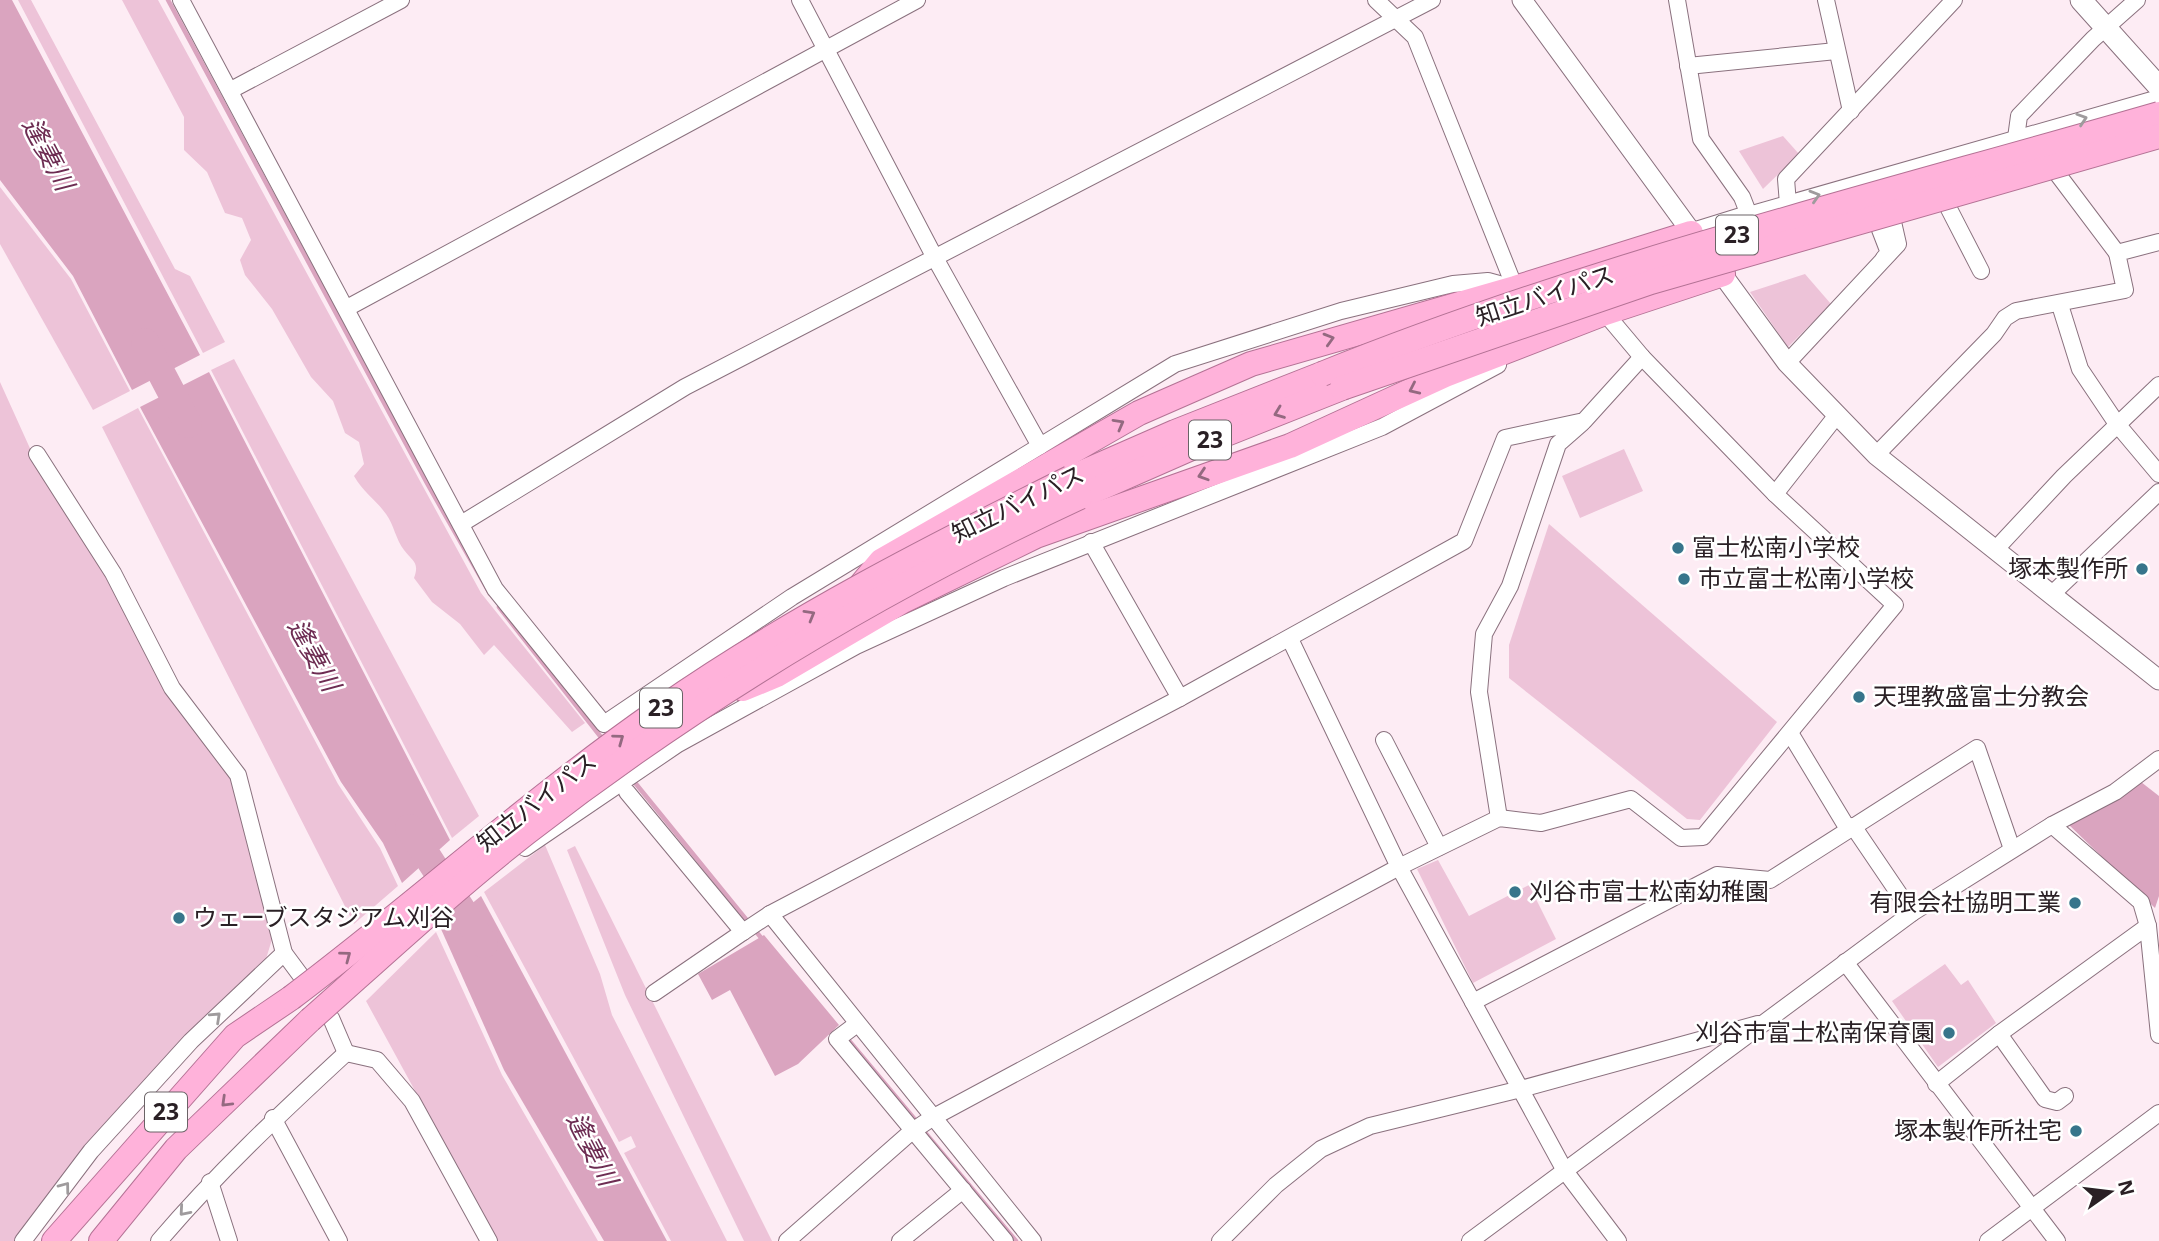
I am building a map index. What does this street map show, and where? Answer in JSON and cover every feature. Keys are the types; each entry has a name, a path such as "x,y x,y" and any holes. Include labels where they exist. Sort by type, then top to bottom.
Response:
{"highway":[{"name":"知立バイパス","path":"101,1241 176,1149 321,1019 432,911 526,833 704,705 880,598 1175,432 1424,335 1716,242 2159,114"},
{"name":"知立バイパス","path":"74,1241 224,1066 297,989 365,942 549,790 649,717 772,637 924,550 1075,487 1218,437 1342,388 1651,282 2159,136"},
{"path":"860,587 881,561 1128,419 1199,385 1294,349 1515,288 1691,233"},
{"path":"704,705 776,675 902,601 995,554 1158,490 1290,446 1445,375 1605,313 1723,274"},
{"name":"23","path":"54,1241 235,1037 297,989"},
{"path":"123,1241 152,1201 176,1149"}],"main road":[{"path":"2081,0 2159,87"}],"street":[{"path":"181,0 495,589 604,724 792,597 1175,364 1341,311 1453,284 1488,281 1515,288"},
{"path":"231,90 401,0"},
{"path":"800,0 935,258 1040,446"},
{"path":"347,308 917,0"},
{"path":"1376,0 1415,37 1515,288"},
{"path":"461,524 685,387 1432,0"},
{"path":"1522,0 1691,233 1837,415 1877,455 2159,680"},
{"path":"1677,0 1701,139 1742,197 1749,215"},
{"path":"1826,0 1851,111"},
{"path":"1788,204 1786,179 1955,0"},
{"path":"2016,138 2019,116 2137,0"},
{"path":"1688,66 1836,51"},
{"path":"1691,233 2159,98"},
{"path":"1723,274 2159,143"},
{"path":"1877,455 1994,334 2005,318 2015,312 2125,290 2117,253 2056,172"},
{"path":"1948,207 1981,271"},
{"path":"1792,358 1898,244 1886,224"},
{"path":"2117,253 2159,242"},
{"path":"2060,304 2080,369 2117,424 2159,474"},
{"path":"787,1241 911,1132 932,1118 1399,867 1499,818 1541,823 1631,799 1681,838 1703,837 1895,606 1775,494 1642,357 1605,313"},
{"path":"429,928 516,855 678,744 856,646 930,610 1091,542 1382,427 1508,359 1523,347"},
{"path":"1499,818 1479,692 1484,634 1510,586 1558,444 1584,421 1642,357"},
{"path":"1995,550 2117,424 2159,385"},
{"path":"1775,494 1837,415"},
{"path":"654,993 770,914 1290,639 1464,541 1506,438 1584,421"},
{"path":"37,454 113,573 172,688 238,775 284,953 297,989"},
{"path":"2052,594 2159,492"},
{"path":"1091,542 1180,698"},
{"path":"1290,639 1399,867 1565,1171 1618,1241"},
{"path":"1790,733 1851,828 1912,913"},
{"path":"1384,740 1439,847"},
{"path":"1473,1002 1717,875 1770,880 1978,748 2012,849"},
{"path":"1470,1241 1912,913 2052,825 2115,792 2159,759"},
{"path":"626,792 743,932"},
{"path":"2052,825 2141,902 2148,926 2159,1035"},
{"path":"770,914 1033,1241"},
{"path":"1936,1084 1999,1034 2148,926"},
{"path":"23,1241 91,1152 191,1041 284,953"},
{"path":"1845,962 2057,1241"},
{"path":"321,1019 346,1053 377,1060 412,1101 489,1241"},
{"path":"1220,1241 1276,1185 1321,1149 1370,1126 1521,1089 1767,1021"},
{"path":"857,1024 837,1039 911,1132 1005,1241"},
{"path":"1999,1034 2045,1099 2057,1102 2065,1096"},
{"path":"159,1241 210,1182 274,1118 346,1053"},
{"path":"1988,1241 2159,1114"},
{"path":"274,1118 339,1241"},
{"path":"210,1182 229,1241"},
{"path":"904,1239 962,1190"}],"shaded area":[{"path":"18,0 31,0 175,269 190,276 225,342 203,353"},
{"path":"122,0 158,0 481,593 585,723 572,732 494,645 484,655 460,624 432,602 414,578 416,565 401,546 389,518 354,476 364,464 359,442 345,433 333,401 311,377 272,309 245,275 240,260 251,240 242,218 225,213 207,172 184,150 184,117"},
{"path":"1783,136 1799,154 1763,189 1739,151"},
{"path":"0,187 71,279 130,391 93,410 0,244"},
{"path":"1805,274 1831,304 1788,347 1750,292"},
{"path":"234,359 479,816 452,838 211,370"},
{"path":"0,382 33,455 232,775 274,933 265,962 16,1241 0,1241"},
{"path":"138,408 338,784 380,848 398,886 354,924 102,427"},
{"path":"1624,449 1643,491 1580,518 1562,476"},
{"path":"1549,524 1777,722 1700,820 1687,819 1509,678 1509,645"},
{"path":"545,845 600,974 612,1015 727,1241 671,1241 624,1153 636,1147 631,1136 619,1142 484,892"},
{"path":"575,846 772,1241 744,1241 625,995 567,850"},
{"path":"1438,860 1469,916 1529,885 1556,939 1473,983 1417,869"},
{"path":"436,932 502,1075 598,1241 497,1241 366,1001"},
{"path":"1945,964 1961,985 1968,980 1996,1023 1938,1067 1892,1001"}],"water":[{"path":"0,0 12,0 200,355 132,390 73,276 0,180"},
{"path":"209,372 450,840 402,883 383,843 341,782 140,407"},
{"path":"2141,782 2159,796 2159,896 2155,908 2068,824"},
{"path":"481,896 667,1241 604,1241 504,1070 441,929"},
{"path":"764,935 839,1025 798,1064 775,1076 730,990 712,1000 698,974"}],"waterway":[{"path":"168,0 428,485 490,594"},
{"name":"逢妻川","path":"145,342 188,424"},
{"path":"499,607 604,741"},
{"path":"632,779 763,940"},
{"name":"逢妻川","path":"409,828 484,944"},
{"path":"846,1037 917,1122"},
{"path":"922,1129 1016,1241"}],"place":[{"name":"富士松南小学校","path":"1678,548"},
{"name":"塚本製作所","path":"2142,569"},
{"name":"市立富士松南小学校","path":"1684,579"},
{"name":"天理教盛富士分教会","path":"1859,697"},
{"name":"刈谷市富士松南幼稚園","path":"1515,892"},
{"name":"有限会社協明工業","path":"2075,903"},
{"name":"ウェーブスタジアム刈谷","path":"179,918"},
{"name":"刈谷市富士松南保育園","path":"1949,1033"},
{"name":"塚本製作所社宅","path":"2076,1131"}]}
